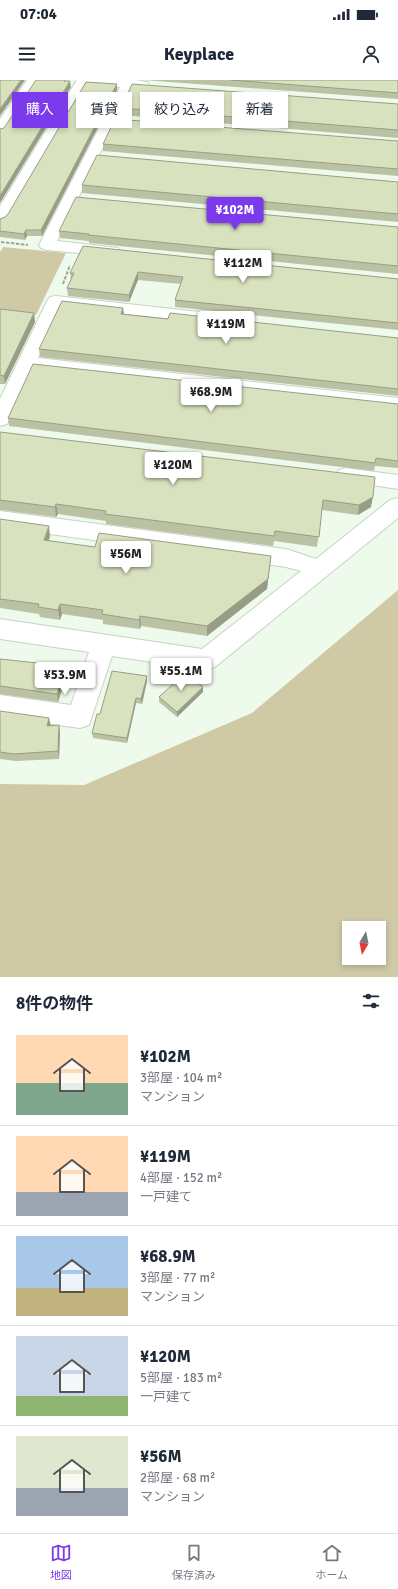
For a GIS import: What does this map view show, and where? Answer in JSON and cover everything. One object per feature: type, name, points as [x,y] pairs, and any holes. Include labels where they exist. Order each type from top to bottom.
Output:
[{"type":"street","points":[[0,129],[13,100],[33,80]]},
{"type":"street","points":[[0,219],[83,80],[129,82],[152,86]]},
{"type":"street","points":[[124,252],[47,245],[79,198],[100,157],[118,120],[129,82]]},
{"type":"street","points":[[3,429],[27,363],[56,301],[219,319]]},
{"type":"street","points":[[27,363],[398,404]]},
{"type":"street","points":[[328,473],[398,482]]},
{"type":"street","points":[[0,629],[206,660],[398,506]]},
{"type":"street","points":[[0,519],[286,558],[321,569]]},
{"type":"street","points":[[0,706],[80,717],[104,644]]},
{"type":"path","points":[[1,242],[41,246],[47,245]]},
{"type":"path","points":[[56,301],[77,248]]},
{"type":"shaded area","points":[[3,247],[66,253],[36,315],[0,311],[0,252]]},
{"type":"shaded area","points":[[398,590],[398,977],[0,977],[0,784],[84,785],[252,713]]},
{"type":"building","points":[[0,80],[21,80],[12,92],[0,109]]},
{"type":"building","points":[[36,80],[70,81],[63,92],[28,92]]},
{"type":"building","points":[[231,80],[398,80],[398,93]]},
{"type":"building","points":[[86,82],[117,84],[113,92],[80,92]]},
{"type":"building","points":[[132,84],[238,92],[232,92],[232,117],[224,116],[224,92],[140,92],[140,110],[132,109],[132,92],[128,92]]},
{"type":"building","points":[[288,96],[398,104],[398,130],[288,121]]},
{"type":"building","points":[[76,99],[76,128],[94,128],[41,230],[26,230],[24,234],[0,231],[0,219],[8,214],[59,128],[68,128],[68,112]]},
{"type":"building","points":[[12,116],[12,128],[41,128],[0,196],[0,129],[4,128]]},
{"type":"building","points":[[132,120],[140,121],[140,128],[224,127],[398,141],[398,169],[103,144],[111,128],[132,128]]},
{"type":"building","points":[[97,155],[398,182],[398,214],[82,185]]},
{"type":"building","points":[[76,197],[398,227],[398,266],[59,231]]},
{"type":"building","points":[[83,246],[398,279],[398,323],[175,300],[183,277],[138,272],[129,295],[67,288],[74,273],[70,273]]},
{"type":"building","points":[[62,301],[123,308],[121,314],[168,319],[170,313],[398,338],[398,389],[39,349]]},
{"type":"building","points":[[0,309],[34,313],[4,376],[0,375]]},
{"type":"building","points":[[33,364],[398,404],[398,461],[376,458],[375,463],[8,418]]},
{"type":"building","points":[[0,432],[375,477],[373,497],[359,505],[323,500],[319,537],[275,531],[274,536],[105,514],[106,511],[56,504],[55,507],[0,500]]},
{"type":"building","points":[[0,519],[49,526],[44,540],[95,547],[99,533],[271,556],[268,579],[207,626],[140,616],[139,620],[102,614],[103,610],[60,604],[58,610],[38,607],[39,604],[0,599]]},
{"type":"building","points":[[0,659],[65,666],[57,694],[0,686]]},
{"type":"building","points":[[112,671],[147,676],[141,699],[136,698],[127,738],[92,733],[97,714],[100,714]]},
{"type":"building","points":[[185,673],[203,687],[177,712],[159,697]]},
{"type":"building","points":[[0,711],[49,718],[47,726],[59,725],[58,751],[14,754],[0,752]]}]
